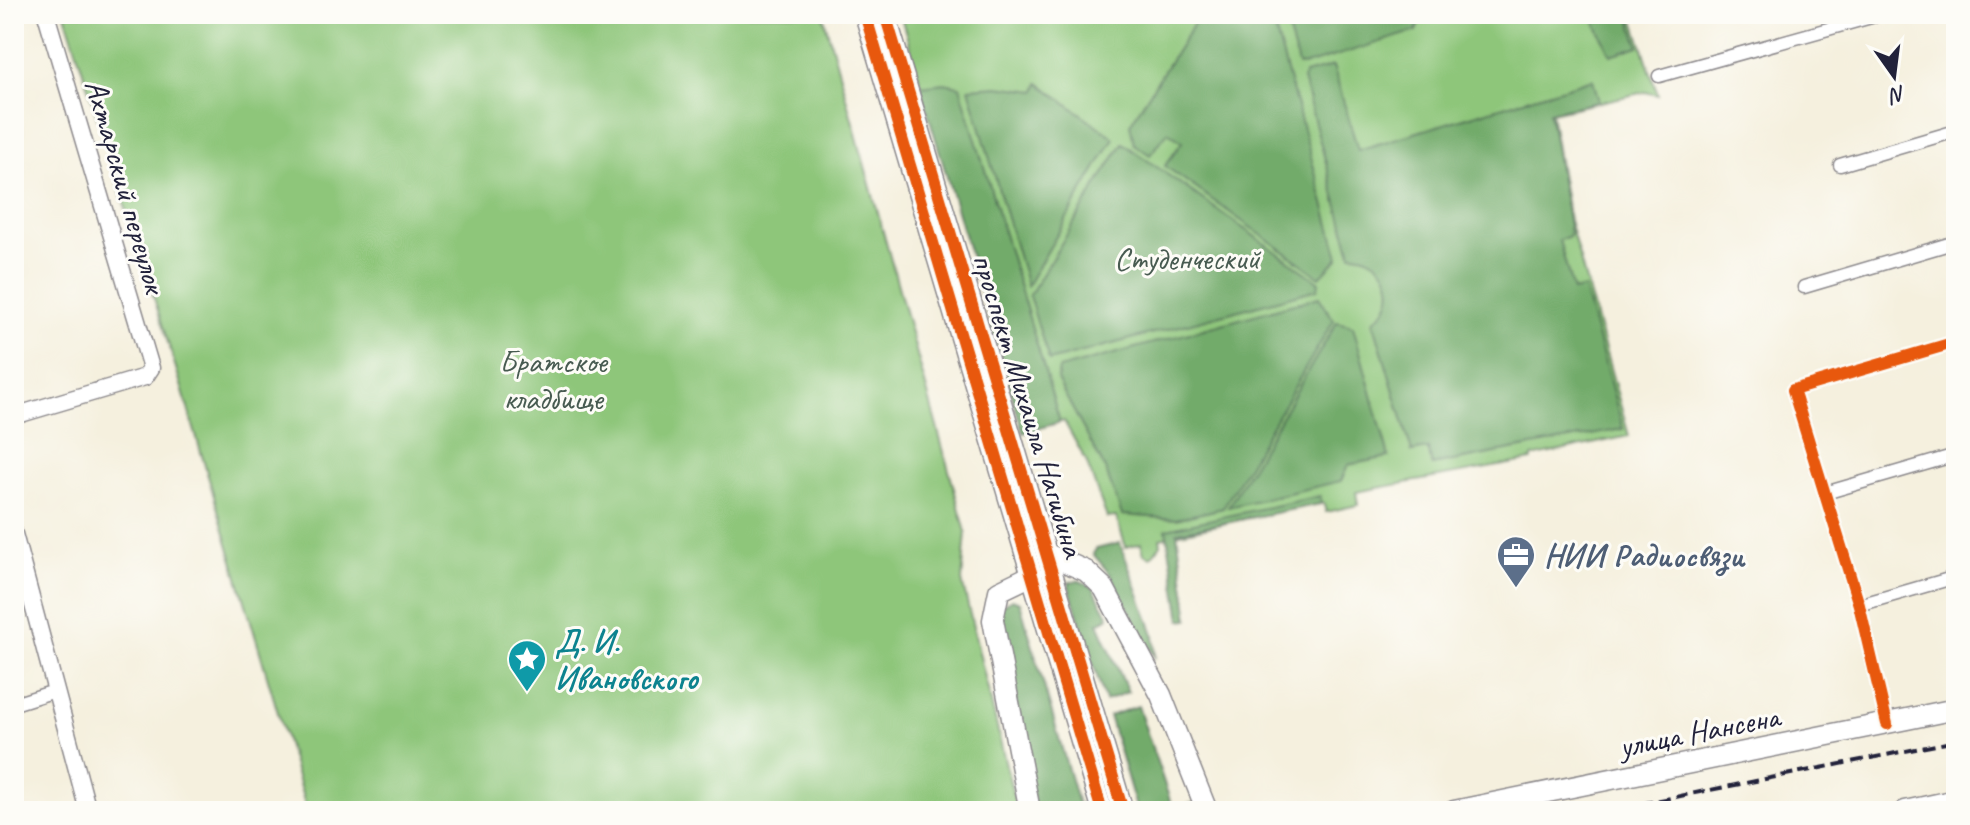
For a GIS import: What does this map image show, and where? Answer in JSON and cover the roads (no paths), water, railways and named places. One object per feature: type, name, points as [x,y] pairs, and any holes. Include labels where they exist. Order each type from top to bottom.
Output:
[{"type":"main road","name":"проспект Михаила Нагибина","points":[[865,14],[1102,811]]},
{"type":"main road","name":"проспект Михаила Нагибина","points":[[885,14],[1123,811]]},
{"type":"main road","points":[[1047,554],[1091,574],[1107,594],[1161,695],[1207,811]]},
{"type":"main road","points":[[1056,584],[1063,573],[1075,568]]},
{"type":"main road","points":[[1030,811],[993,620],[999,591],[1032,575]]},
{"type":"main road","name":"улица Нансена","points":[[1454,811],[1956,709]]},
{"type":"main road","points":[[1905,811],[1956,800]]},
{"type":"street","name":"Ахтарский переулок","points":[[14,416],[150,373],[46,14]]},
{"type":"street","points":[[1659,76],[1882,14]]},
{"type":"street","points":[[1840,165],[1956,131]]},
{"type":"street","points":[[1804,287],[1956,242]]},
{"type":"street","points":[[1887,724],[1859,605],[1793,390],[1956,342]]},
{"type":"street","points":[[1825,493],[1956,455]]},
{"type":"street","points":[[14,534],[88,811]]},
{"type":"street","points":[[1859,605],[1956,577]]},
{"type":"street","points":[[14,704],[55,691]]},
{"type":"railway","points":[[1605,811],[1956,741]]},
{"type":"place","name":"НИИ Радиосвязи","points":[[1516,589]]},
{"type":"place","name":"Д. И. Ивановского","points":[[527,693]]},
{"type":"park label","name":"Студенческий","points":[[1187,258]]},
{"type":"park label","name":"Братское кладбище","points":[[553,380]]}]
